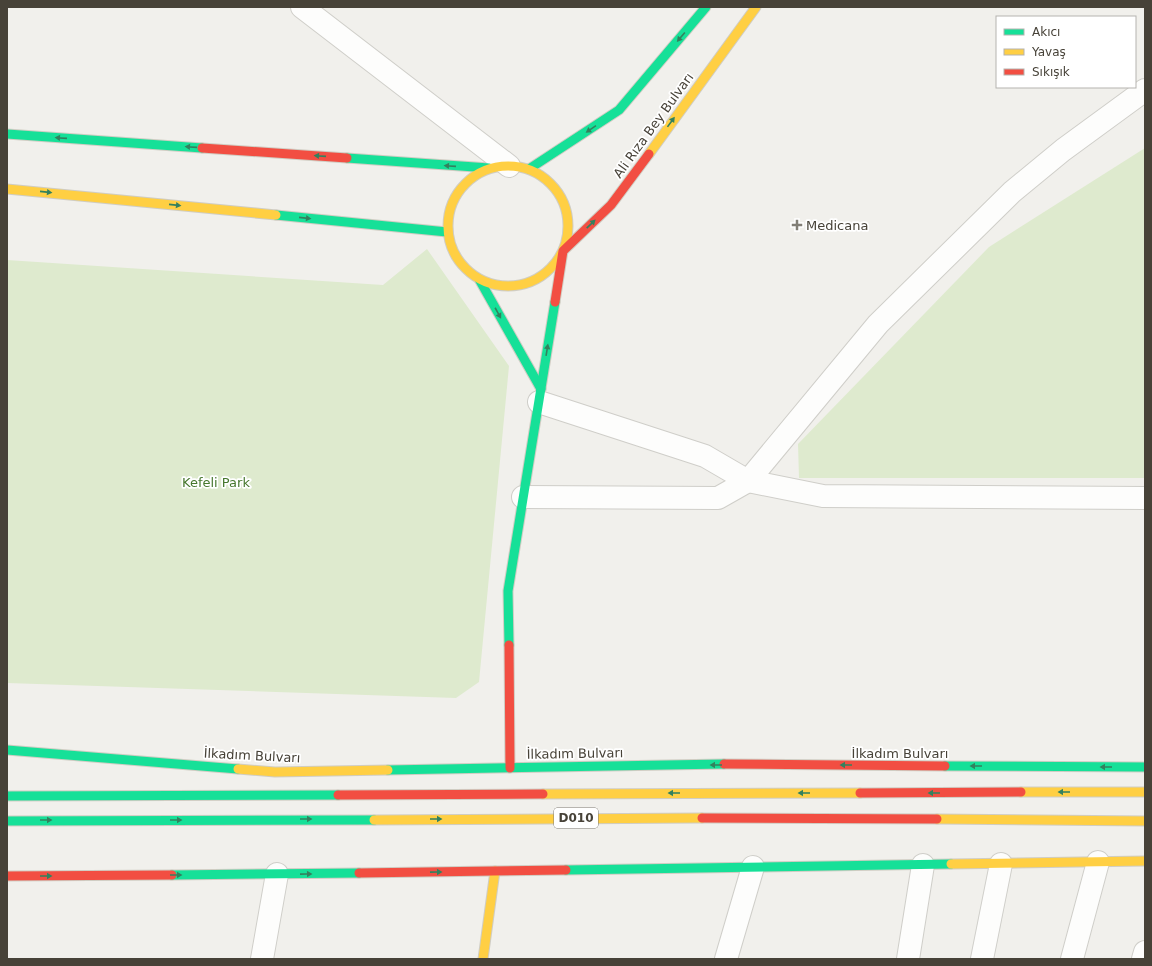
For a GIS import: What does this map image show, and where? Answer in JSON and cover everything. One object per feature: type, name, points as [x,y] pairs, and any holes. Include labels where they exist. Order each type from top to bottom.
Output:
[{"type":"main road","points":[[563,251],[552,268],[536,280],[518,286],[498,286],[479,279],[464,267],[452,251],[447,232],[449,211],[457,193],[471,178],[509,168],[619,110],[706,7]]},
{"type":"main road","name":"Ali Rıza Bey Bulvarı","points":[[563,251],[611,205],[756,7]]},
{"type":"main road","points":[[7,134],[509,168],[546,180],[559,195],[567,213],[568,232],[563,251],[508,591],[510,768]]},
{"type":"main road","points":[[7,189],[447,232]]},
{"type":"main road","points":[[479,279],[540,395]]},
{"type":"main road","name":"İlkadım Bulvarı","points":[[7,750],[275,772],[665,764],[1145,767]]},
{"type":"main road","name":"D010","points":[[7,796],[1145,792]]},
{"type":"main road","name":"D010","points":[[7,821],[756,818],[1145,821]]},
{"type":"main road","points":[[7,876],[277,874],[1145,861]]},
{"type":"main road","points":[[483,959],[495,871]]},
{"type":"street","points":[[302,7],[509,168]]},
{"type":"street","points":[[523,497],[718,498],[748,481],[878,324],[995,208],[1063,150],[1145,90]]},
{"type":"street","points":[[540,395],[705,456],[748,481],[823,496],[1145,498]]},
{"type":"street","points":[[1072,959],[1098,862]]},
{"type":"street","points":[[908,959],[923,864]]},
{"type":"street","points":[[982,959],[1001,864]]},
{"type":"street","points":[[726,959],[753,867]]},
{"type":"street","points":[[262,959],[277,874]]},
{"type":"street","points":[[1143,959],[1145,952]]},
{"type":"green space","points":[[1145,148],[1145,478],[799,478],[798,444],[989,247]]},
{"type":"green space","name":"Kefeli Park","points":[[427,249],[509,366],[479,682],[456,698],[7,683],[7,260],[383,285]]},
{"type":"traffic: fast","points":[[529,169],[619,110],[706,7]]},
{"type":"traffic: fast","points":[[7,134],[202,148]]},
{"type":"traffic: fast","points":[[347,158],[489,168]]},
{"type":"traffic: fast","points":[[276,215],[447,232]]},
{"type":"traffic: fast","points":[[479,279],[541,389]]},
{"type":"traffic: fast","points":[[509,645],[508,591],[555,302]]},
{"type":"traffic: fast","points":[[7,750],[238,769]]},
{"type":"traffic: fast","points":[[388,770],[724,764]]},
{"type":"traffic: fast","points":[[945,766],[1145,767]]},
{"type":"traffic: fast","points":[[7,796],[338,795]]},
{"type":"traffic: fast","points":[[7,821],[374,820]]},
{"type":"traffic: fast","points":[[566,870],[951,864]]},
{"type":"traffic: fast","points":[[172,875],[359,873]]},
{"type":"traffic: slow","points":[[649,154],[756,7]]},
{"type":"traffic: slow","points":[[508,166],[520,167],[531,171],[541,176],[550,184],[558,193],[563,203],[567,214],[568,226],[567,238],[563,249],[558,259],[550,268],[541,276],[531,281],[520,285],[508,286],[496,285],[485,281],[475,276],[466,268],[458,259],[453,249],[449,238],[448,226],[449,214],[453,203],[458,193],[466,184],[475,176],[485,171],[496,167],[508,166]]},
{"type":"traffic: slow","points":[[7,189],[276,215]]},
{"type":"traffic: slow","points":[[238,769],[275,772],[388,770]]},
{"type":"traffic: slow","points":[[1021,792],[1145,792]]},
{"type":"traffic: slow","points":[[543,794],[860,793]]},
{"type":"traffic: slow","points":[[374,820],[702,818]]},
{"type":"traffic: slow","points":[[937,819],[1145,821]]},
{"type":"traffic: slow","points":[[951,864],[1145,861]]},
{"type":"traffic: slow","points":[[483,959],[495,871]]},
{"type":"traffic: jam","points":[[202,148],[347,158]]},
{"type":"traffic: jam","points":[[555,302],[563,251],[611,205],[649,154]]},
{"type":"traffic: jam","points":[[509,645],[510,768]]},
{"type":"traffic: jam","points":[[724,764],[945,766]]},
{"type":"traffic: jam","points":[[860,793],[1021,792]]},
{"type":"traffic: jam","points":[[338,795],[543,794]]},
{"type":"traffic: jam","points":[[702,818],[937,819]]},
{"type":"traffic: jam","points":[[359,873],[566,870]]},
{"type":"traffic: jam","points":[[7,876],[172,875]]},
{"type":"place","name":"Medicana","points":[[797,225]]}]
